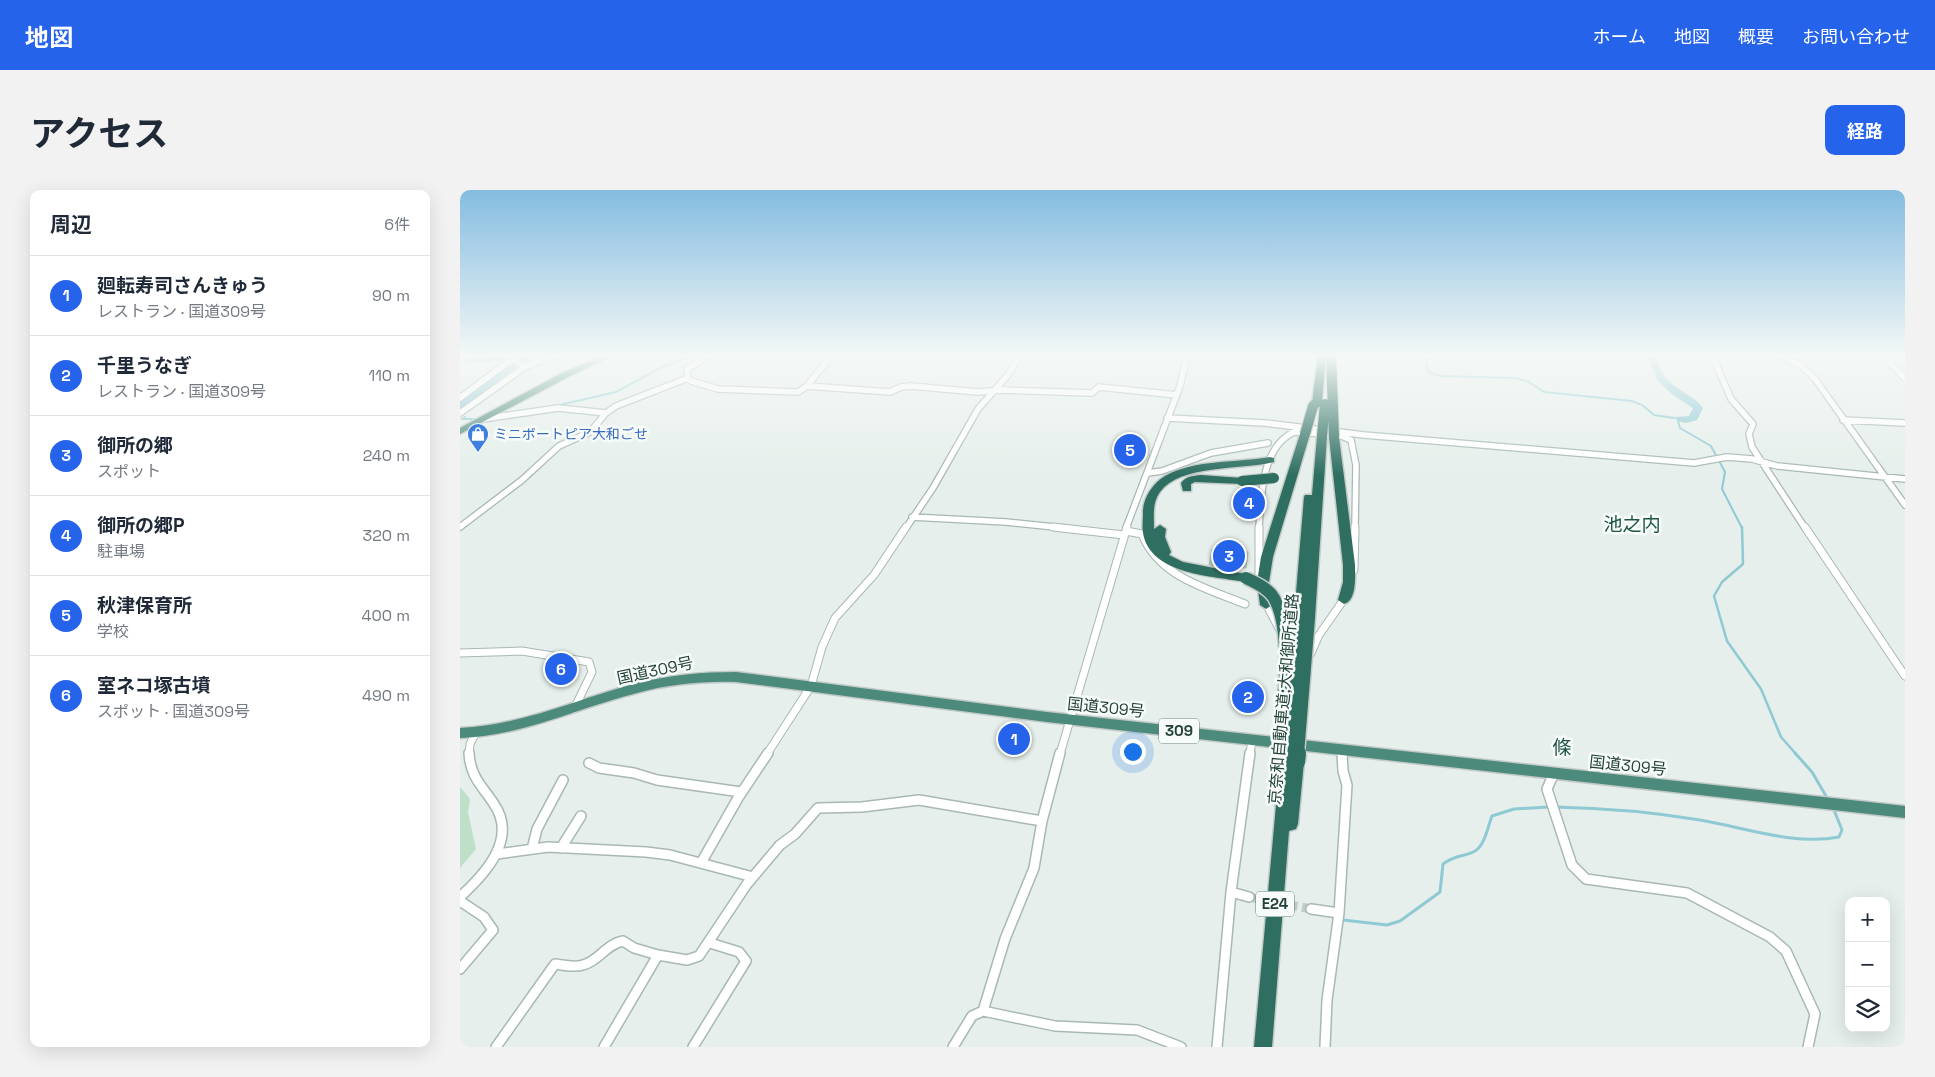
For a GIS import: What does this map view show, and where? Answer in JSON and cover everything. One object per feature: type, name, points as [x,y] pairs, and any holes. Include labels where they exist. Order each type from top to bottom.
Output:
[{"type":"highway","points":[[460,431],[528,395]]},
{"type":"highway","name":"京奈和自動車道;大和御所道路","points":[[1265,1047],[1319,435],[1318,395]]},
{"type":"highway","points":[[1324,395],[1319,435],[1349,565],[1349,582],[1344,600]]},
{"type":"highway","points":[[1207,468],[1196,471],[1186,478],[1183,484],[1187,489],[1186,483],[1196,478],[1242,482],[1274,478],[1285,474],[1319,435]]},
{"type":"highway","points":[[1270,460],[1191,470],[1170,478],[1155,490],[1148,504],[1149,533],[1157,551],[1173,563],[1190,569],[1246,578],[1270,592],[1280,611],[1292,757]]},
{"type":"highway","points":[[1266,605],[1263,591],[1264,567],[1297,460]]},
{"type":"highway","points":[[1160,528],[1161,542],[1166,553],[1175,562],[1190,569]]},
{"type":"highway","name":"国道309号","points":[[460,734],[475,734],[509,728],[574,709],[622,692],[683,678],[736,676],[1069,720],[1284,744],[1292,757],[1342,750],[1905,812]]},
{"type":"highway","name":"京奈和自動車道;大和御所道路","points":[[1265,1047],[1274,909],[1292,757]]},
{"type":"street","points":[[460,413],[485,395]]},
{"type":"street","points":[[460,528],[522,480],[560,446],[590,432],[606,413],[629,401],[649,395]]},
{"type":"street","points":[[701,863],[742,792],[811,686],[822,647],[836,618],[874,575],[933,488],[978,409],[990,395]]},
{"type":"street","points":[[983,1011],[1005,939],[1034,868],[1042,821],[1069,720],[1125,533],[1177,395]]},
{"type":"street","points":[[1729,395],[1737,408],[1753,424],[1748,432],[1749,439],[1805,531],[1905,676]]},
{"type":"street","points":[[1826,395],[1843,420],[1867,449],[1884,477],[1905,505]]},
{"type":"street","points":[[483,419],[558,408],[606,413]]},
{"type":"street","points":[[1167,418],[1283,424],[1364,435],[1694,464],[1727,457],[1777,466],[1905,479]]},
{"type":"street","points":[[1843,420],[1905,423]]},
{"type":"street","points":[[1284,744],[1289,657],[1280,631],[1266,605],[1258,580],[1256,564],[1264,488],[1270,460],[1281,441],[1294,432],[1339,435],[1351,440],[1356,465],[1355,551],[1352,581],[1344,600],[1314,643],[1292,757]]},
{"type":"street","points":[[1148,473],[1161,473],[1186,460],[1204,454],[1268,443]]},
{"type":"street","points":[[912,517],[1006,522],[1142,534],[1149,553],[1166,569],[1245,604]]},
{"type":"street","points":[[1280,631],[1290,637],[1301,640],[1319,635]]},
{"type":"street","points":[[460,653],[522,651],[589,662],[592,672],[574,709]]},
{"type":"street","points":[[460,969],[493,930],[491,925],[480,914],[460,899],[497,854],[501,819],[491,801],[474,780],[470,770],[470,740],[475,734]]},
{"type":"street","points":[[1217,1047],[1231,892],[1252,740]]},
{"type":"street","points":[[1325,1047],[1326,1000],[1339,913],[1347,785],[1343,771],[1342,750]]},
{"type":"street","points":[[589,763],[598,768],[657,780],[742,792]]},
{"type":"street","points":[[1554,774],[1547,789],[1572,865],[1581,876],[1586,879],[1687,893],[1770,937],[1786,951],[1815,1014],[1814,1026],[1808,1047]]},
{"type":"street","points":[[532,849],[537,829],[563,780]]},
{"type":"street","points":[[496,1047],[555,964],[574,966],[588,964],[612,944],[623,941],[634,948],[658,955],[692,959],[699,956],[710,943],[753,877],[780,845],[795,834],[821,807],[862,807],[919,800],[1042,821]]},
{"type":"street","points":[[561,848],[581,816]]},
{"type":"street","points":[[497,854],[532,849],[561,848],[646,852],[701,863],[753,877]]},
{"type":"street","points":[[1231,892],[1249,897]]},
{"type":"street","points":[[1311,909],[1339,913]]},
{"type":"street","points":[[693,1047],[746,961],[739,952],[710,943]]},
{"type":"street","points":[[604,1047],[658,955]]},
{"type":"street","points":[[953,1047],[972,1016],[983,1011],[1055,1026],[1137,1030],[1181,1047]]},
{"type":"green space","points":[[460,787],[470,799],[468,812],[476,849],[460,868]]},
{"type":"building","points":[[1212,549],[1248,552],[1246,568],[1209,565]]},
{"type":"waterway","points":[[460,406],[475,395]]},
{"type":"waterway","points":[[555,406],[603,395]]},
{"type":"waterway","points":[[1573,395],[1632,401],[1642,405],[1654,415],[1681,419],[1678,421],[1680,428],[1711,446],[1725,472],[1722,489],[1742,528]]},
{"type":"waterway","points":[[1680,395],[1693,402],[1698,408],[1693,418],[1681,419]]},
{"type":"waterway","points":[[465,417],[462,419],[474,419]]},
{"type":"waterway","points":[[1742,527],[1743,564],[1722,582],[1714,596],[1727,641],[1761,689],[1781,737],[1796,754]]},
{"type":"waterway","points":[[1795,753],[1812,772],[1826,796]]},
{"type":"waterway","points":[[1343,920],[1387,925],[1400,921],[1440,892],[1443,864],[1475,851],[1484,840],[1492,816],[1514,809],[1549,807]]},
{"type":"waterway","points":[[1555,807],[1610,809],[1664,815],[1805,839],[1839,837],[1842,830],[1834,810]]},
{"type":"tunnel","points":[[1249,897],[1311,909]]},
{"type":"place","name":"秋津保育所","points":[[1130,450]]},
{"type":"place","name":"ミニボートピア大和ごせ","points":[[478,453]]},
{"type":"place","name":"御所の郷P","points":[[1249,503]]},
{"type":"place","name":"御所の郷","points":[[1229,556]]},
{"type":"place","name":"室ネコ塚古墳","points":[[561,669]]},
{"type":"place","name":"千里うなぎ","points":[[1248,697]]},
{"type":"place","name":"廻転寿司さんきゅう","points":[[1014,739]]},
{"type":"district","name":"池之内","points":[[1632,524]]},
{"type":"district","name":"條","points":[[1562,747]]}]
